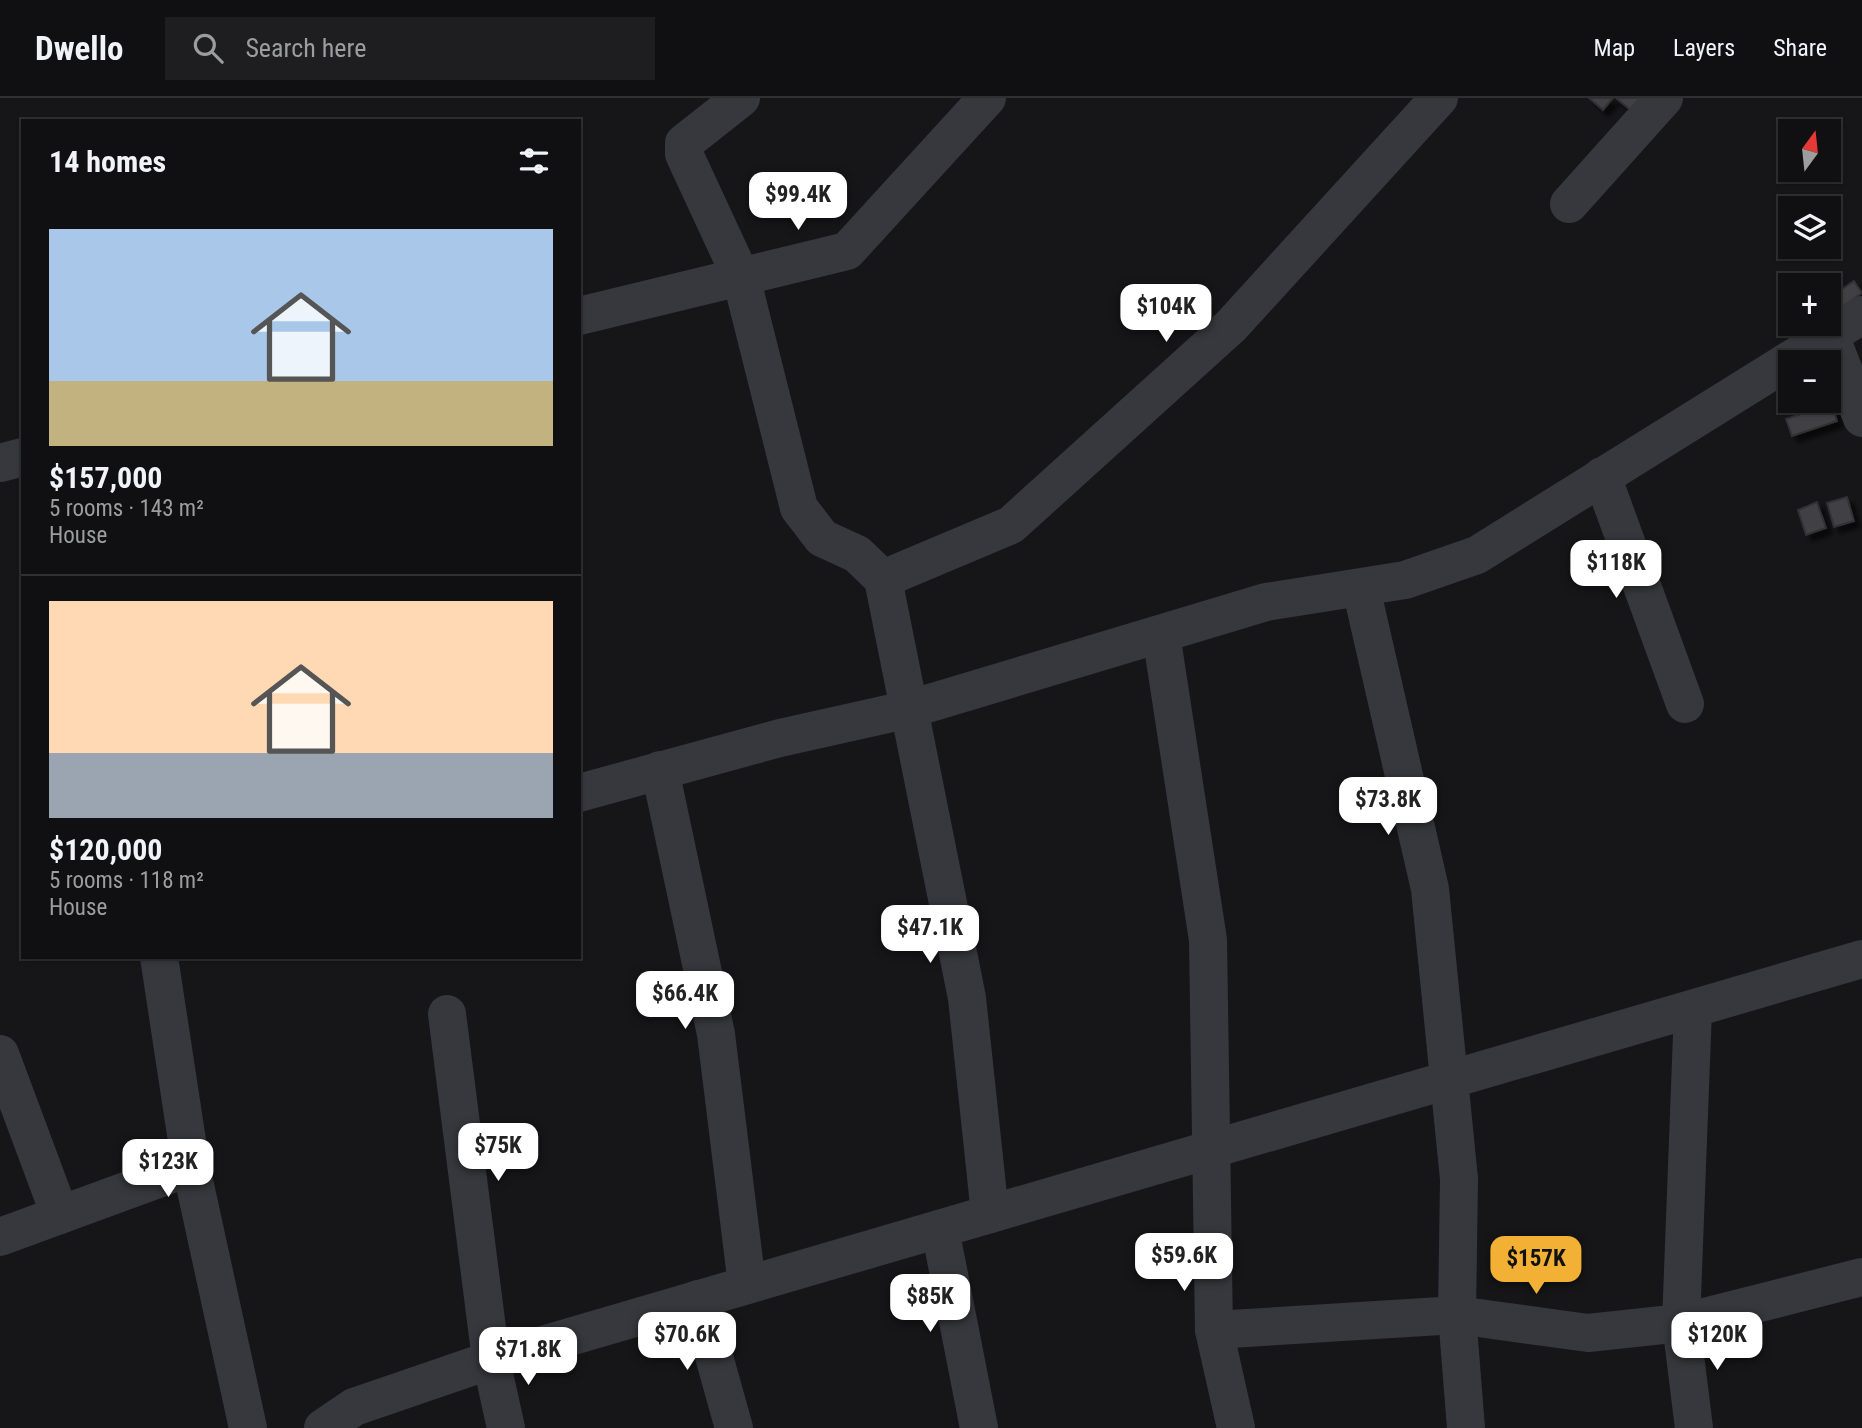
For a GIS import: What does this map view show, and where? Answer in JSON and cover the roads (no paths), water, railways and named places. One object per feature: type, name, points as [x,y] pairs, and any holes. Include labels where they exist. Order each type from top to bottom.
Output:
[{"type":"street","points":[[741,98],[692,135],[684,143],[684,154],[741,277],[799,508],[822,538],[857,554],[883,579],[967,998],[990,1214]]},
{"type":"street","points":[[581,316],[847,251],[987,98]]},
{"type":"street","points":[[1569,204],[1664,98]]},
{"type":"street","points":[[883,579],[1011,524],[1231,326],[1424,103]]},
{"type":"street","points":[[1841,328],[1862,315]]},
{"type":"street","points":[[581,792],[780,738],[910,709],[1266,602],[1405,580],[1477,555],[1828,336]]},
{"type":"street","points":[[1830,336],[1862,418]]},
{"type":"street","points":[[0,463],[21,458]]},
{"type":"street","points":[[1602,476],[1685,704]]},
{"type":"street","points":[[1361,588],[1430,889],[1459,1178],[1457,1315],[1466,1428]]},
{"type":"street","points":[[1161,634],[1208,940],[1214,1148],[1214,1330],[1236,1428]]},
{"type":"street","points":[[660,770],[716,1034],[747,1285]]},
{"type":"street","points":[[159,959],[191,1167],[248,1428]]},
{"type":"street","points":[[323,1428],[354,1407],[491,1360],[1862,959]]},
{"type":"street","points":[[1693,1009],[1681,1323],[1693,1428]]},
{"type":"street","points":[[447,1014],[491,1360],[506,1428]]},
{"type":"street","points":[[0,1054],[60,1215]]},
{"type":"street","points":[[0,1237],[191,1167]]},
{"type":"street","points":[[940,1229],[979,1428]]},
{"type":"street","points":[[1214,1330],[1457,1315],[1588,1333],[1681,1323],[1862,1277]]},
{"type":"street","points":[[698,1299],[734,1428]]}]
